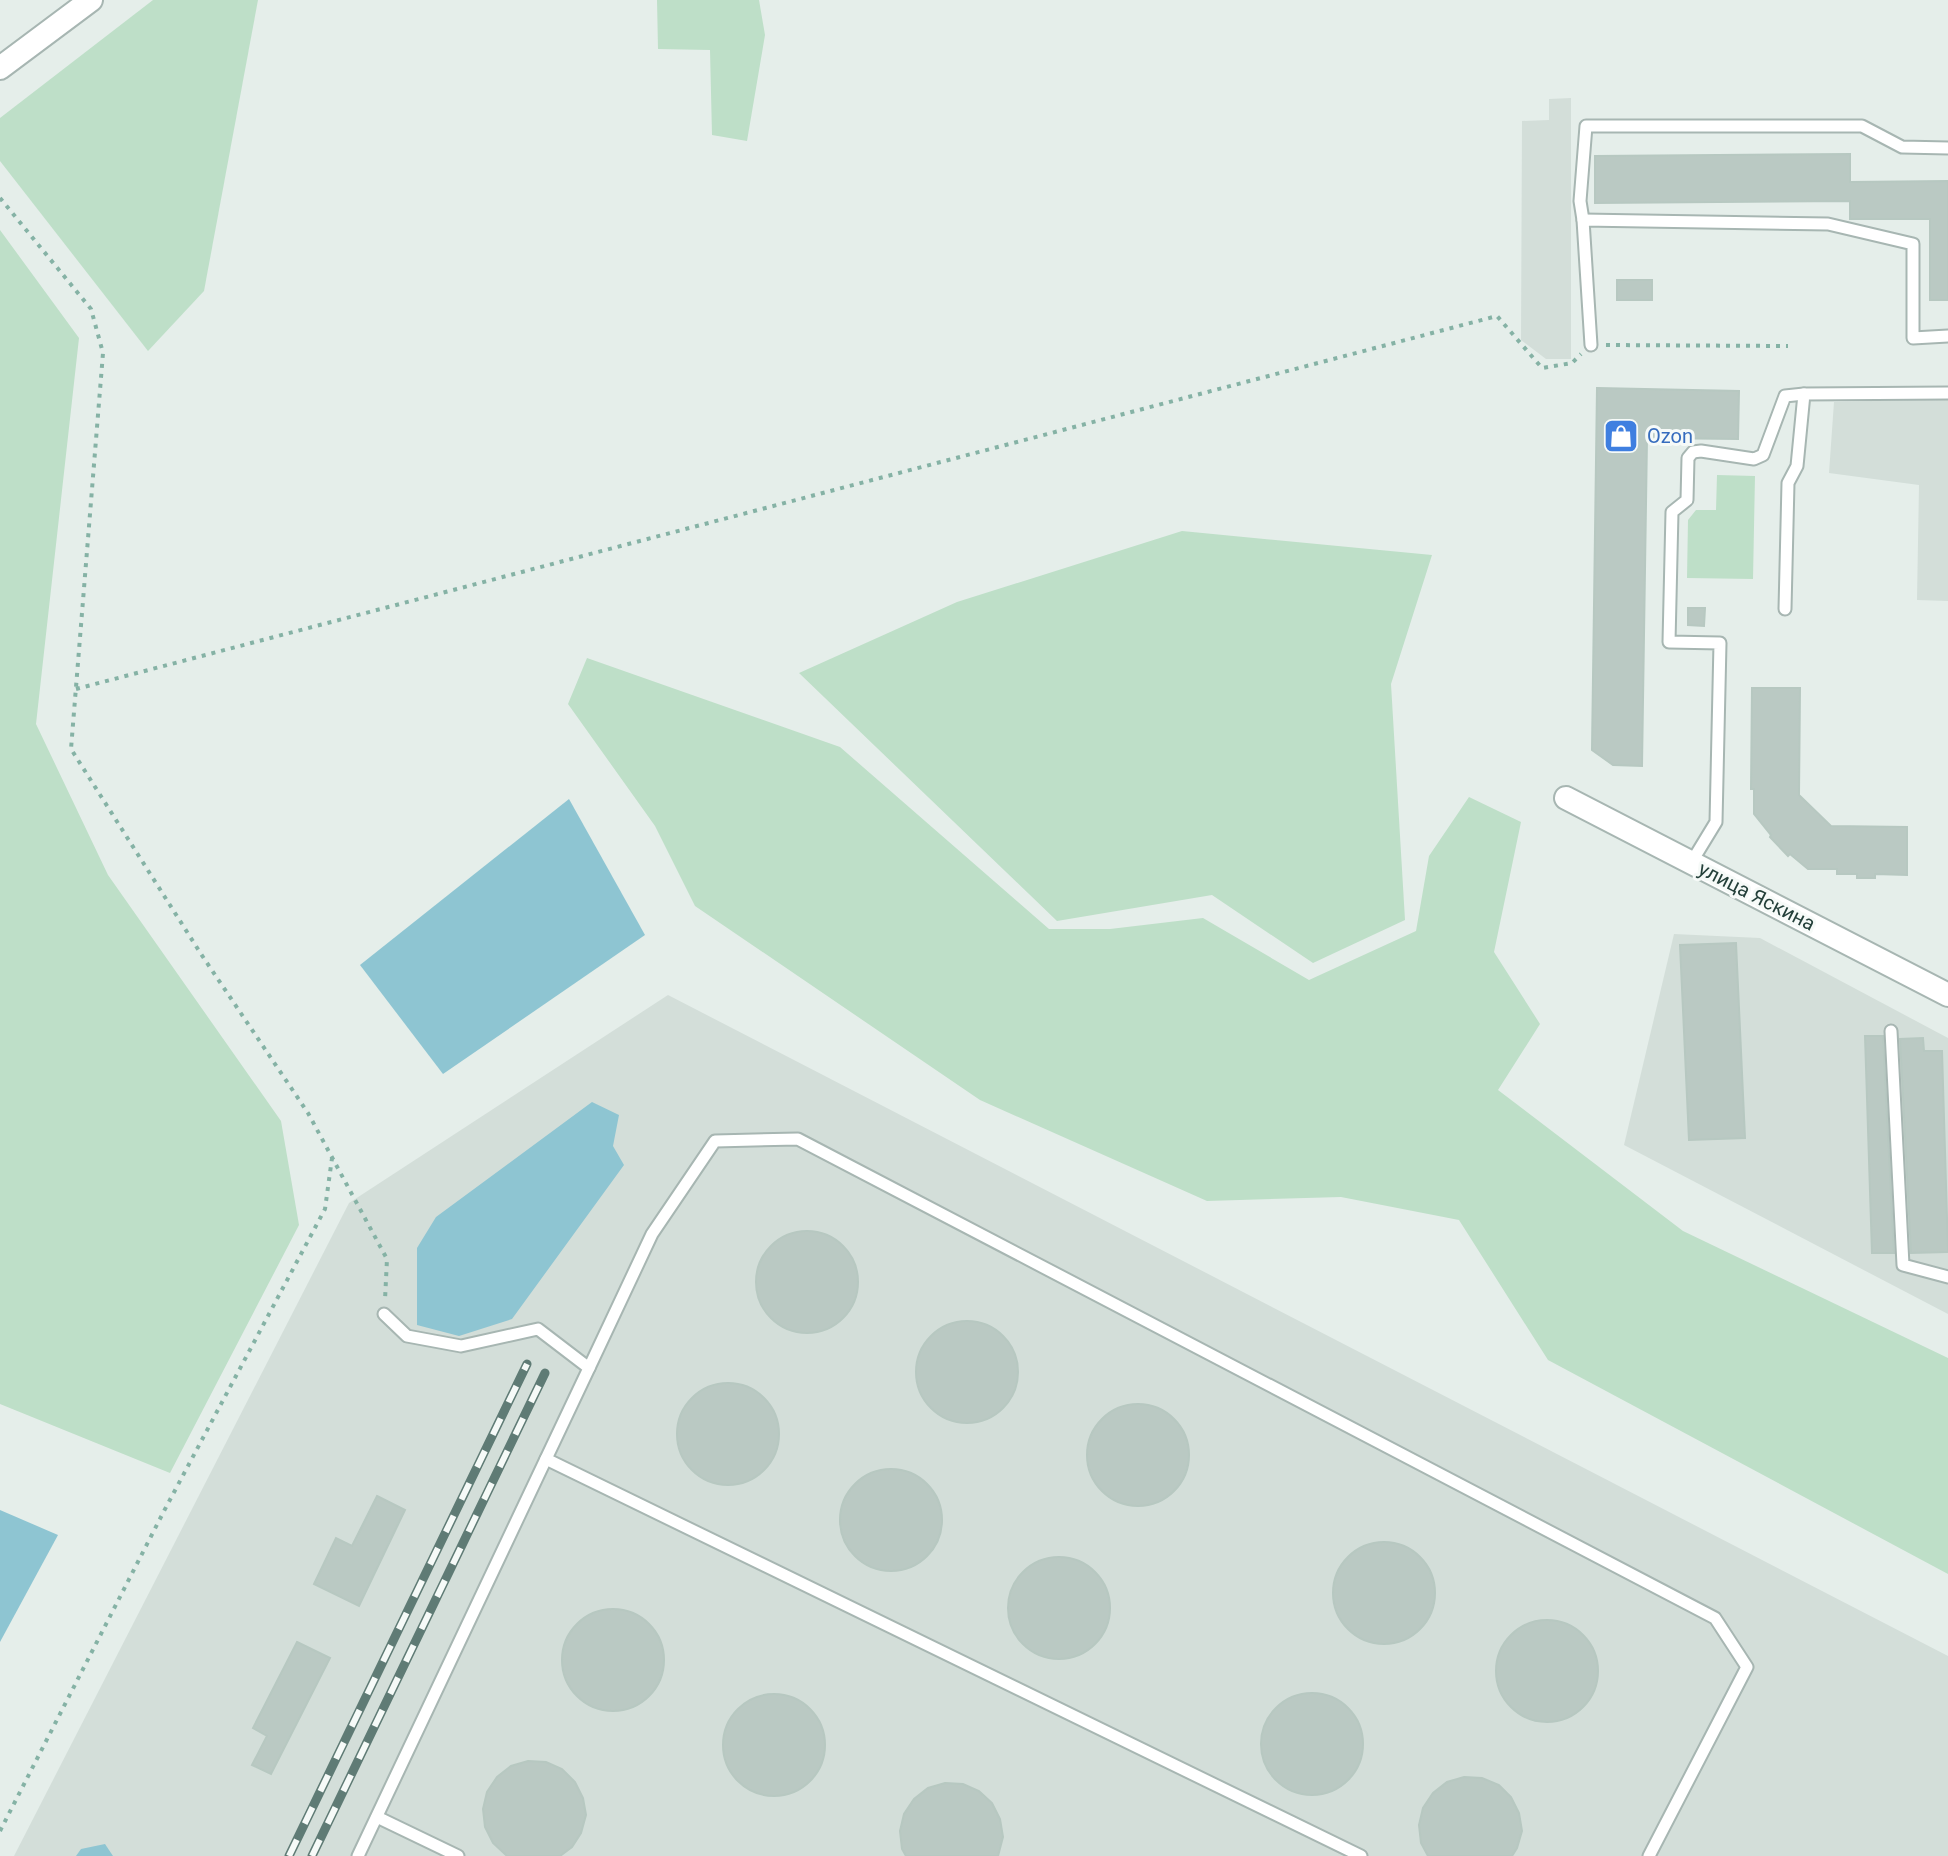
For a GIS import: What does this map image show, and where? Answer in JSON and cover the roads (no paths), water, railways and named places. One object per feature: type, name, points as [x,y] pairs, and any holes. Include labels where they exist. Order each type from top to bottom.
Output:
[{"type":"street","points":[[0,68],[91,0]]},
{"type":"street","name":"улица Яскина","points":[[1566,798],[1948,995]]},
{"type":"lane","points":[[1591,345],[1580,201],[1586,126],[1862,126],[1902,147],[1948,148]]},
{"type":"lane","points":[[1583,220],[1828,224],[1913,244],[1913,338],[1948,336]]},
{"type":"lane","points":[[1691,863],[1716,822],[1720,643],[1669,642],[1672,512],[1687,500],[1688,458],[1693,452],[1701,451],[1754,459],[1763,455],[1785,396],[1948,393]]},
{"type":"lane","points":[[1785,609],[1788,483],[1797,466],[1804,394]]},
{"type":"lane","points":[[1891,1031],[1903,1265],[1948,1277]]},
{"type":"lane","points":[[358,1856],[652,1234],[715,1141],[798,1139],[1715,1618],[1747,1667],[1649,1856]]},
{"type":"lane","points":[[384,1314],[407,1336],[461,1346],[538,1329],[589,1368]]},
{"type":"lane","points":[[546,1459],[1361,1856]]},
{"type":"lane","points":[[377,1817],[458,1856]]},
{"type":"water","points":[[569,799],[645,935],[443,1074],[360,965]]},
{"type":"water","points":[[592,1102],[619,1115],[613,1146],[624,1165],[512,1319],[459,1336],[417,1325],[417,1248],[436,1217]]},
{"type":"water","points":[[0,1510],[58,1535],[0,1642]]},
{"type":"water","points":[[105,1844],[113,1856],[76,1856],[81,1849]]},
{"type":"railway","points":[[289,1856],[527,1364]]},
{"type":"railway","points":[[312,1856],[545,1373]]},
{"type":"place","name":"Ozon","points":[[1621,436]]}]
